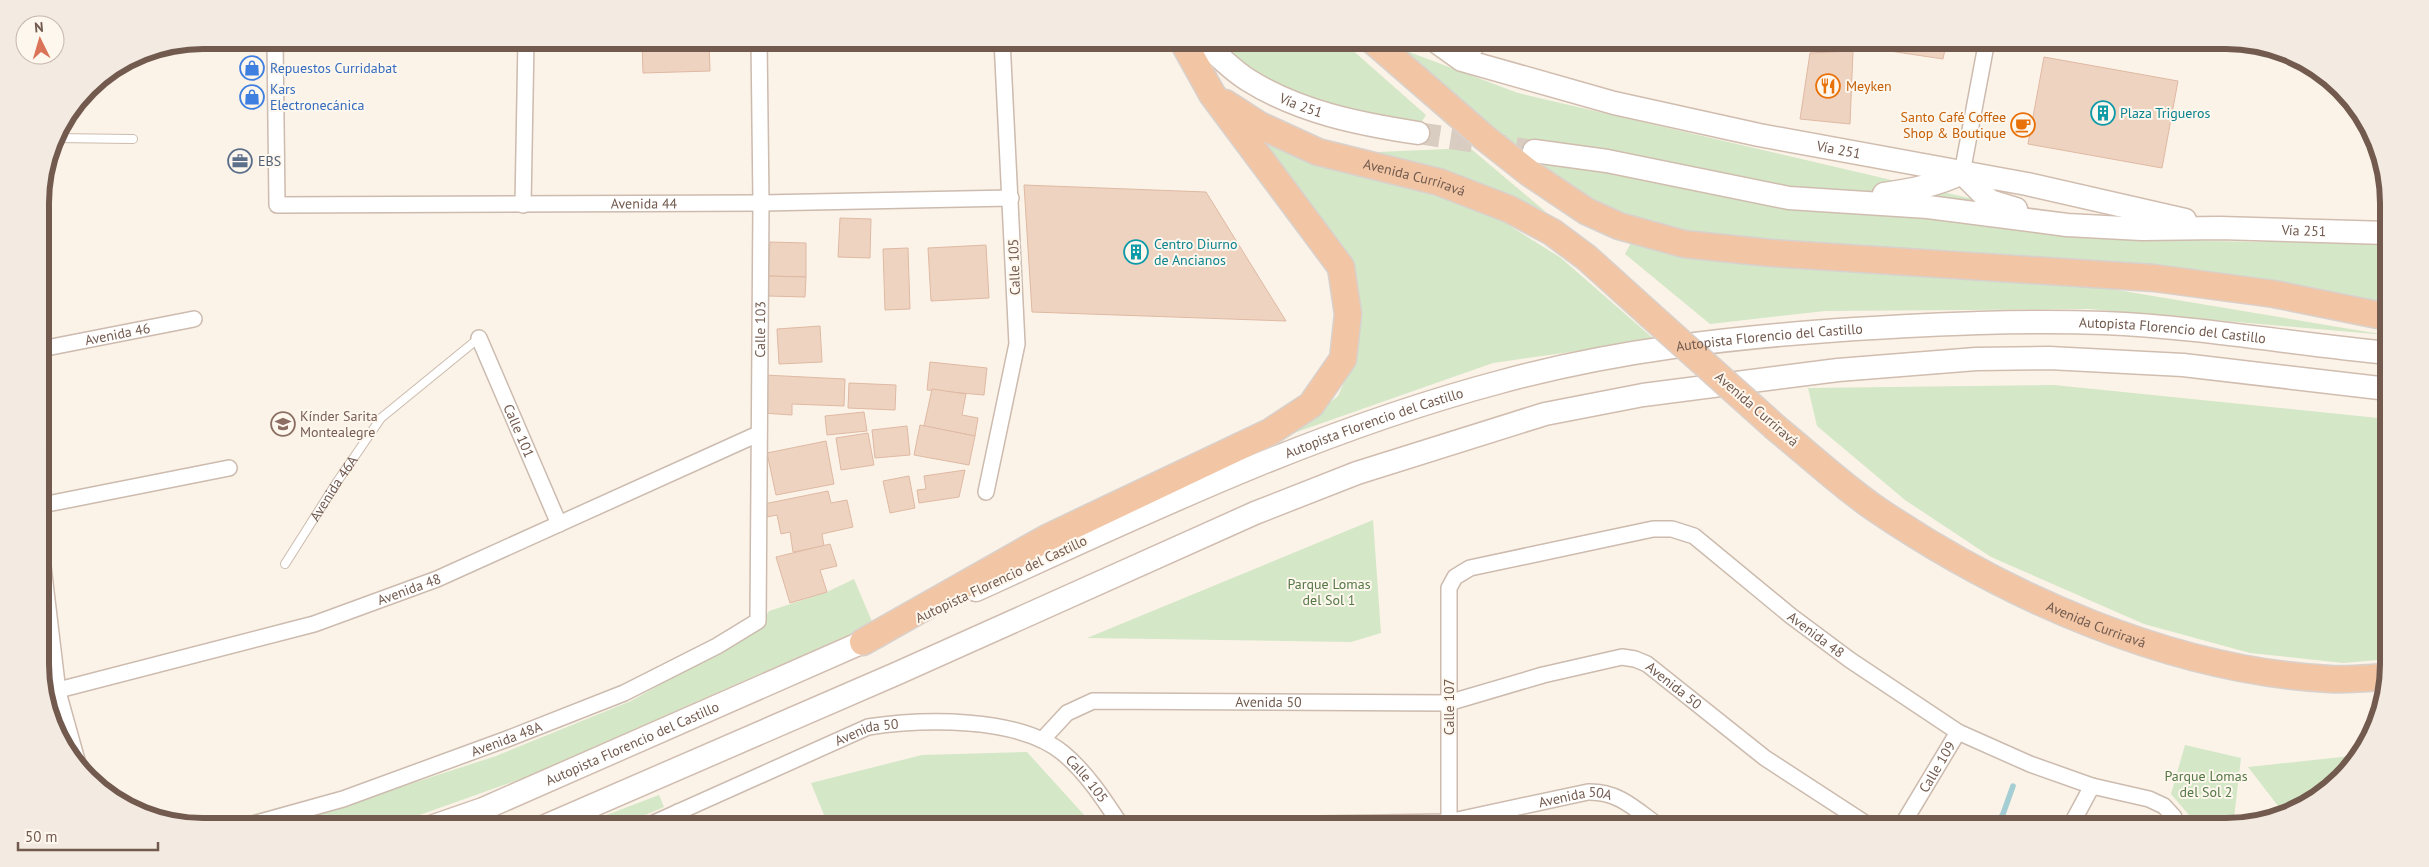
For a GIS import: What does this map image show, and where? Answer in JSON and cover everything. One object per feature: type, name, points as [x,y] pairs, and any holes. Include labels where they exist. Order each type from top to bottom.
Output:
[{"type":"highway","name":"Avenida Curriravá","points":[[1187,49],[1212,94],[1259,125],[1318,152],[1439,182],[1509,209],[1552,232],[1587,258],[1776,428],[1872,506],[1968,566],[2101,629],[2230,666],[2330,679],[2379,677]]},
{"type":"highway","points":[[1382,49],[1484,138],[1557,193],[1586,211],[1618,226],[1684,244],[1771,253],[2154,278],[2274,294],[2380,315]]},
{"type":"highway","points":[[863,642],[1047,538],[1270,432],[1311,405],[1329,382],[1342,359],[1348,314],[1341,267],[1316,231],[1274,180],[1212,94]]},
{"type":"main road","points":[[1177,49],[1212,94]]},
{"type":"main road","name":"Vía 251","points":[[1212,49],[1247,79],[1275,95],[1324,114],[1374,126],[1418,133]]},
{"type":"main road","name":"Vía 251","points":[[1447,49],[1462,60],[1614,103],[1759,134],[2027,184],[2220,228]]},
{"type":"main road","name":"Vía 251","points":[[1534,151],[1607,161],[1788,198],[1928,207],[2067,225],[2142,229],[2220,228],[2380,233]]},
{"type":"main road","points":[[1829,201],[1915,190],[1962,173],[1990,201],[2067,225]]},
{"type":"main road","name":"Autopista Florencio del Castillo","points":[[457,818],[483,809],[863,642],[1142,514],[1277,457],[1384,417],[1501,381],[1633,352],[1796,333],[1972,322],[2107,323],[2380,352]]},
{"type":"main road","points":[[564,818],[898,673],[1255,512],[1357,473],[1545,414],[1642,395],[1808,374],[1976,359],[2049,358],[2183,364],[2380,388]]},
{"type":"street","name":"Avenida 44","points":[[275,49],[277,206],[761,203],[1011,198]]},
{"type":"street","points":[[524,205],[526,49]]},
{"type":"street","name":"Calle 103","points":[[758,620],[761,203],[759,49]]},
{"type":"street","name":"Calle 105","points":[[986,492],[1017,344],[1003,49]]},
{"type":"street","points":[[1462,60],[1472,49]]},
{"type":"street","points":[[1962,173],[1985,49]]},
{"type":"street","name":"Avenida 46","points":[[49,347],[194,319]]},
{"type":"street","name":"Calle 101","points":[[478,338],[558,524]]},
{"type":"street","name":"Avenida 48","points":[[52,693],[314,624],[437,579],[758,434]]},
{"type":"street","points":[[49,504],[229,468]]},
{"type":"street","name":"Avenida 48","points":[[1449,588],[1455,577],[1470,568],[1653,529],[1672,530],[1694,536],[1791,616],[1850,660],[1958,732],[2030,764],[2092,786],[2156,802],[2164,806],[2174,818]]},
{"type":"street","name":"Calle 107","points":[[1449,588],[1449,818]]},
{"type":"street","name":"Avenida 48A","points":[[274,818],[343,799],[507,739],[606,700],[717,646],[758,620]]},
{"type":"street","name":"Avenida 50","points":[[665,818],[868,727],[899,722],[990,725],[1023,732],[1042,740],[1067,713],[1093,701],[1448,703],[1543,675],[1622,657],[1635,659],[1647,664],[1766,758],[1857,818]]},
{"type":"street","points":[[49,663],[50,683]]},
{"type":"street","points":[[53,699],[67,735]]},
{"type":"street","name":"Calle 109","points":[[1906,818],[1958,732]]},
{"type":"street","name":"Calle 105","points":[[1042,740],[1062,752],[1077,767],[1101,795],[1116,818]]},
{"type":"street","points":[[2075,818],[2092,786]]},
{"type":"street","name":"Avenida 50A","points":[[1475,818],[1588,792],[1603,791],[1619,797],[1648,818]]},
{"type":"street","points":[[678,812],[681,818]]},
{"type":"lane","points":[[63,138],[133,139]]},
{"type":"lane","name":"Avenida 46A","points":[[285,564],[336,482],[381,418],[478,338]]},
{"type":"green space","points":[[1221,49],[1351,49],[1426,115],[1418,127],[1389,125],[1256,81]]},
{"type":"green space","points":[[1394,49],[1401,49],[1518,93],[2059,219],[2206,241],[2380,244],[2380,307],[1703,237],[1634,222],[1579,196]]},
{"type":"green space","points":[[1236,124],[1403,186],[1488,212],[1561,258],[1655,340],[1493,363],[1291,434],[1338,396],[1355,358],[1359,313],[1356,271]]},
{"type":"green space","points":[[1470,148],[1546,212],[1505,194],[1463,179],[1377,152]]},
{"type":"green space","points":[[1632,241],[2069,282],[2380,334],[2089,309],[1825,311],[1710,324],[1625,254]]},
{"type":"green space","points":[[2054,385],[2380,418],[2380,660],[2343,663],[2250,653],[2144,624],[1991,557],[1905,500],[1817,426],[1808,388]]},
{"type":"green space","name":"Parque Lomas del Sol 1","points":[[1373,520],[1381,633],[1351,642],[1087,638]]},
{"type":"green space","points":[[854,579],[873,624],[526,777],[411,818],[306,818],[496,756],[631,701],[755,631],[769,611],[827,592]]},
{"type":"green space","name":"Parque Lomas del Sol 2","points":[[2185,745],[2241,758],[2234,818],[2189,818],[2189,815],[2171,794]]},
{"type":"green space","points":[[1027,752],[1087,818],[825,818],[811,783],[922,755]]},
{"type":"green space","points":[[2349,756],[2335,773],[2320,786],[2303,798],[2280,808],[2248,767]]},
{"type":"green space","points":[[659,795],[664,807],[638,818],[599,818]]},
{"type":"building","points":[[642,49],[709,49],[710,71],[643,73]]},
{"type":"building","points":[[1876,49],[1945,49],[1943,59]]},
{"type":"building","name":"Meyken","points":[[1853,51],[1850,124],[1800,119],[1810,53]]},
{"type":"building","name":"Plaza Trigueros","points":[[2044,57],[2178,81],[2162,168],[2028,144]]},
{"type":"building","name":"Centro Diurno de Ancianos","points":[[1024,185],[1206,192],[1286,321],[1032,312]]},
{"type":"building","points":[[840,218],[871,219],[870,258],[838,257]]},
{"type":"building","points":[[770,242],[806,243],[806,277],[768,276]]},
{"type":"building","points":[[986,245],[989,298],[931,301],[928,248]]},
{"type":"building","points":[[908,248],[910,309],[885,310],[883,249]]},
{"type":"building","points":[[768,276],[806,277],[805,297],[768,296]]},
{"type":"building","points":[[820,326],[822,362],[779,364],[777,329]]},
{"type":"building","points":[[930,362],[987,368],[984,395],[927,390]]},
{"type":"building","points":[[764,375],[845,379],[844,406],[792,404],[792,415],[762,413]]},
{"type":"building","points":[[849,383],[896,385],[895,410],[848,408]]},
{"type":"building","points":[[932,389],[966,394],[962,415],[978,418],[975,436],[924,426]]},
{"type":"building","points":[[864,412],[867,431],[827,435],[825,416]]},
{"type":"building","points":[[920,425],[975,436],[969,465],[914,455]]},
{"type":"building","points":[[907,426],[910,455],[875,458],[872,430]]},
{"type":"building","points":[[868,433],[874,465],[841,470],[836,438]]},
{"type":"building","points":[[826,441],[834,484],[776,495],[767,453]]},
{"type":"building","points":[[965,470],[959,497],[919,503],[917,490],[926,489],[924,476]]},
{"type":"building","points":[[909,476],[915,508],[890,513],[883,481]]},
{"type":"building","points":[[828,491],[831,503],[847,500],[853,527],[822,534],[824,546],[793,552],[790,532],[781,534],[777,515],[767,517],[764,504]]},
{"type":"building","points":[[830,544],[837,566],[820,570],[827,592],[790,603],[776,557]]},
{"type":"waterway","points":[[2001,818],[2013,786]]},
{"type":"tunnel","points":[[1418,133],[1534,151]]},
{"type":"place","name":"Repuestos Curridabat","points":[[252,68]]},
{"type":"place","name":"Meyken","points":[[1828,86]]},
{"type":"place","name":"Kars Electronecánica","points":[[252,97]]},
{"type":"place","name":"Plaza Trigueros","points":[[2103,113]]},
{"type":"place","name":"Santo Café Coffee Shop & Boutique","points":[[2023,125]]},
{"type":"place","name":"EBS","points":[[240,161]]},
{"type":"place","name":"Centro Diurno de Ancianos","points":[[1136,252]]},
{"type":"place","name":"Kínder Sarita Montealegre","points":[[283,424]]}]
